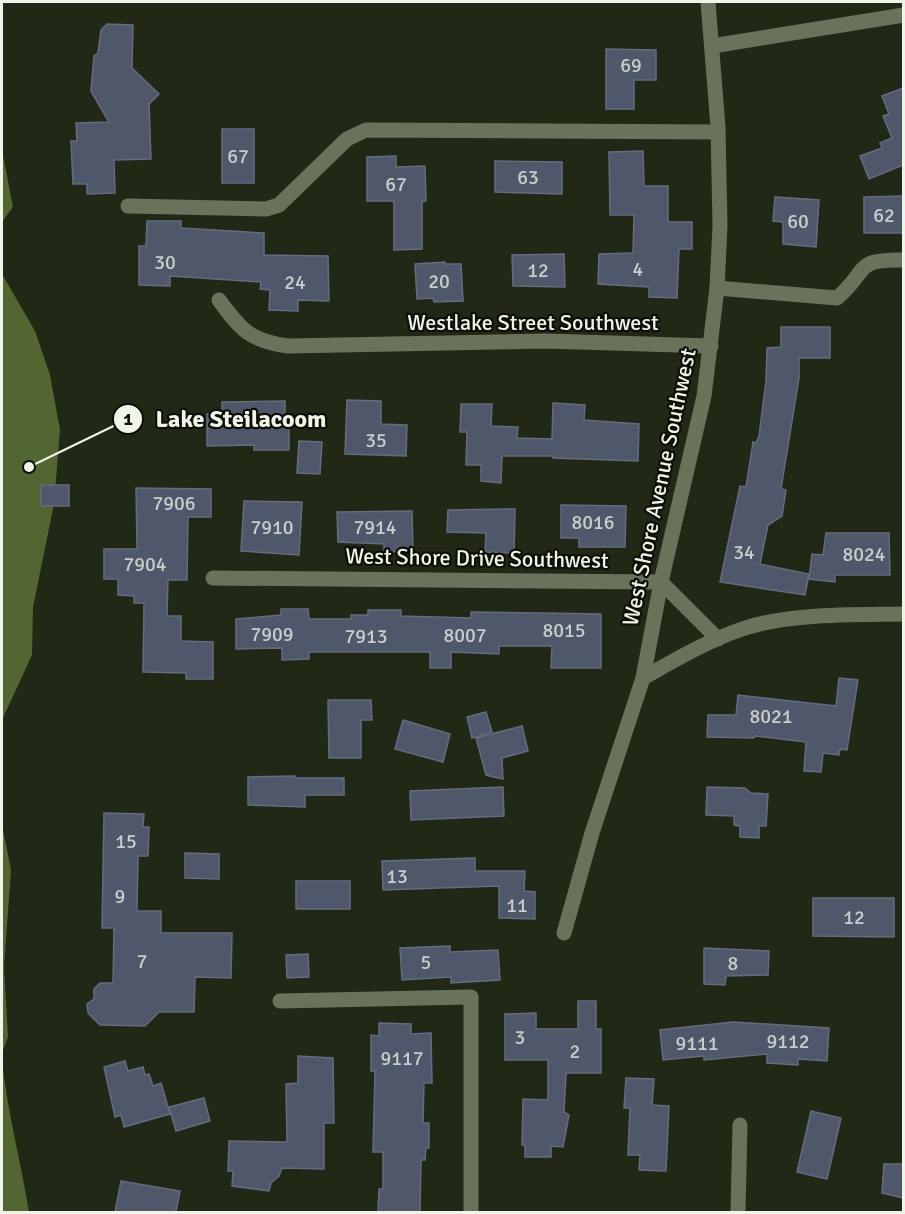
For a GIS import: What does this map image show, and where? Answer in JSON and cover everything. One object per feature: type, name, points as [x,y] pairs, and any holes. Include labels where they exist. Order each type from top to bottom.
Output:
[{"type":"street","name":"West Shore Avenue Southwest","points":[[564,933],[592,833],[642,678],[661,582],[704,396],[717,288],[720,226],[718,132],[708,2]]},
{"type":"street","points":[[712,46],[903,15]]},
{"type":"street","points":[[128,206],[266,209],[279,205],[347,139],[366,130],[718,132]]},
{"type":"street","points":[[717,288],[837,298],[866,263],[878,260],[903,260]]},
{"type":"street","name":"Westlake Street Southwest","points":[[219,300],[248,335],[266,343],[354,346],[546,341],[711,346]]},
{"type":"street","name":"West Shore Drive Southwest","points":[[213,578],[661,582]]},
{"type":"street","points":[[661,582],[718,639]]},
{"type":"street","points":[[642,678],[699,646],[745,628],[798,619],[903,614]]},
{"type":"street","points":[[280,1001],[471,996],[471,1212]]},
{"type":"street","points":[[738,1212],[740,1125]]},
{"type":"shaded area","points":[[2,150],[13,207],[2,222]]},
{"type":"shaded area","points":[[2,274],[35,331],[50,375],[60,430],[54,504],[33,607],[32,655],[2,720]]},
{"type":"shaded area","points":[[2,824],[11,870],[4,967],[8,1037],[2,1053]]},
{"type":"shaded area","points":[[2,1060],[7,1098],[29,1212],[2,1212]]},
{"type":"building","points":[[107,24],[133,25],[132,68],[159,94],[149,104],[151,159],[114,160],[115,193],[87,194],[87,184],[73,184],[71,141],[77,141],[76,123],[109,122],[91,91],[94,56],[98,53],[101,30]]},
{"type":"building","points":[[606,49],[656,50],[656,80],[634,80],[634,109],[606,109]]},
{"type":"building","points":[[903,88],[903,165],[869,179],[860,156],[882,148],[880,143],[892,138],[883,116],[889,114],[882,96]]},
{"type":"building","points":[[222,129],[254,129],[254,183],[222,183]]},
{"type":"building","points":[[643,151],[644,186],[668,186],[668,222],[692,222],[692,249],[679,249],[677,298],[649,297],[649,287],[598,284],[599,254],[633,253],[634,215],[610,215],[609,152]]},
{"type":"building","points":[[396,156],[396,167],[425,166],[426,201],[422,201],[422,249],[394,250],[394,201],[367,201],[367,157]]},
{"type":"building","points":[[495,161],[562,162],[562,194],[495,192]]},
{"type":"building","points":[[903,196],[903,233],[864,233],[864,197]]},
{"type":"building","points":[[775,197],[819,200],[816,247],[783,244],[783,222],[773,221]]},
{"type":"building","points":[[147,221],[181,221],[181,228],[264,233],[264,255],[328,256],[329,301],[298,300],[298,311],[269,310],[270,290],[260,289],[261,282],[170,276],[170,286],[139,285],[139,246],[146,246]]},
{"type":"building","points":[[564,254],[565,287],[513,286],[512,255]]},
{"type":"building","points":[[445,262],[445,264],[461,264],[463,301],[434,302],[433,298],[417,299],[415,264]]},
{"type":"building","points":[[781,327],[830,327],[830,358],[799,358],[799,378],[781,489],[786,490],[782,516],[768,525],[760,564],[809,574],[805,595],[720,582],[740,486],[746,487],[753,442],[756,443],[759,436],[766,381],[767,348],[781,347]]},
{"type":"building","points":[[347,400],[381,401],[381,424],[407,425],[406,456],[345,454]]},
{"type":"building","points":[[285,401],[285,417],[289,417],[289,450],[254,450],[254,445],[207,446],[207,414],[222,414],[222,402]]},
{"type":"building","points":[[553,403],[585,405],[584,420],[639,424],[638,461],[553,458],[553,456],[502,456],[501,483],[481,481],[481,465],[466,465],[467,432],[460,432],[461,404],[492,404],[491,426],[518,427],[517,438],[552,439]]},
{"type":"building","points":[[299,441],[322,442],[320,474],[297,473]]},
{"type":"building","points":[[41,485],[69,485],[69,506],[41,506]]},
{"type":"building","points":[[136,488],[211,489],[211,517],[188,517],[187,580],[168,580],[167,616],[181,616],[181,641],[213,642],[213,679],[186,679],[186,673],[143,672],[144,603],[134,603],[134,596],[118,595],[118,579],[104,579],[104,549],[137,549]]},
{"type":"building","points":[[244,501],[302,502],[299,555],[241,551]]},
{"type":"building","points":[[561,505],[626,506],[625,547],[579,547],[579,538],[561,538]]},
{"type":"building","points":[[515,509],[514,553],[485,552],[486,533],[447,532],[448,510]]},
{"type":"building","points":[[412,511],[413,551],[384,552],[384,544],[338,542],[337,512]]},
{"type":"building","points":[[826,533],[889,533],[890,575],[835,575],[835,582],[809,579],[812,554],[823,555]]},
{"type":"building","points":[[281,609],[308,609],[309,619],[351,619],[351,615],[368,615],[368,610],[401,610],[401,616],[471,618],[471,612],[601,614],[601,668],[551,668],[552,646],[499,646],[499,654],[451,652],[451,668],[430,668],[430,652],[309,652],[309,659],[282,660],[282,648],[236,649],[236,619],[281,615]]},
{"type":"building","points":[[839,678],[858,680],[847,750],[840,749],[839,755],[823,753],[821,772],[804,771],[806,742],[755,736],[754,738],[707,737],[708,715],[736,715],[738,695],[836,706]]},
{"type":"building","points":[[328,700],[371,700],[372,720],[361,720],[361,758],[329,758]]},
{"type":"building","points":[[486,712],[492,732],[472,738],[467,717]]},
{"type":"building","points":[[403,720],[450,734],[443,762],[395,749]]},
{"type":"building","points":[[522,726],[528,751],[502,758],[503,779],[486,775],[476,738]]},
{"type":"building","points":[[295,776],[295,778],[344,778],[344,795],[305,795],[305,807],[248,805],[248,777]]},
{"type":"building","points":[[503,787],[504,816],[411,820],[410,791]]},
{"type":"building","points":[[707,787],[745,788],[751,793],[768,794],[766,826],[759,826],[759,838],[740,837],[740,826],[734,825],[734,816],[706,815]]},
{"type":"building","points":[[104,813],[144,814],[143,827],[149,827],[148,856],[138,856],[137,911],[161,911],[161,933],[232,933],[231,978],[195,977],[194,1012],[159,1012],[145,1026],[100,1025],[88,1013],[87,1004],[94,999],[94,989],[100,983],[113,983],[114,928],[102,928]]},
{"type":"building","points":[[185,853],[219,854],[219,879],[185,878]]},
{"type":"building","points":[[475,858],[475,871],[525,871],[524,891],[535,892],[535,919],[499,918],[499,886],[383,890],[382,861]]},
{"type":"building","points":[[296,881],[350,881],[350,909],[296,909]]},
{"type":"building","points":[[813,898],[894,898],[894,937],[813,936]]},
{"type":"building","points":[[450,946],[450,952],[498,950],[500,980],[451,983],[451,977],[402,980],[400,948]]},
{"type":"building","points":[[704,948],[769,951],[768,975],[726,976],[725,985],[704,984]]},
{"type":"building","points":[[308,954],[309,977],[287,978],[286,955]]},
{"type":"building","points":[[578,1001],[596,1001],[596,1029],[601,1029],[601,1073],[566,1073],[564,1112],[569,1115],[563,1147],[551,1146],[551,1157],[525,1157],[525,1145],[522,1145],[523,1099],[548,1100],[548,1060],[505,1060],[505,1014],[536,1013],[536,1029],[578,1029]]},
{"type":"building","points":[[733,1022],[829,1028],[827,1061],[798,1059],[798,1065],[767,1063],[767,1054],[704,1060],[704,1056],[663,1060],[660,1030]]},
{"type":"building","points":[[379,1023],[411,1024],[411,1034],[431,1033],[432,1083],[424,1083],[423,1123],[429,1123],[429,1148],[426,1148],[425,1160],[421,1160],[420,1212],[378,1212],[379,1189],[383,1189],[383,1152],[373,1152],[375,1071],[371,1071],[371,1035],[379,1036]]},
{"type":"building","points":[[298,1056],[333,1058],[334,1123],[324,1123],[324,1169],[282,1168],[279,1176],[271,1183],[269,1191],[232,1186],[233,1171],[228,1171],[229,1141],[287,1142],[286,1084],[298,1083]]},
{"type":"building","points":[[125,1061],[128,1071],[143,1067],[145,1075],[149,1074],[153,1086],[161,1083],[170,1114],[124,1127],[121,1115],[115,1117],[104,1067]]},
{"type":"building","points":[[626,1078],[654,1079],[652,1105],[669,1106],[666,1171],[639,1170],[640,1155],[628,1155],[630,1108],[624,1108]]},
{"type":"building","points":[[204,1098],[210,1121],[176,1131],[169,1107]]},
{"type":"building","points":[[811,1111],[841,1118],[827,1179],[797,1172]]},
{"type":"building","points":[[884,1164],[903,1164],[903,1198],[882,1193]]},
{"type":"building","points":[[121,1181],[180,1191],[176,1212],[115,1212]]},
{"type":"place","name":"Lake Steilacoom","points":[[29,467]]}]
